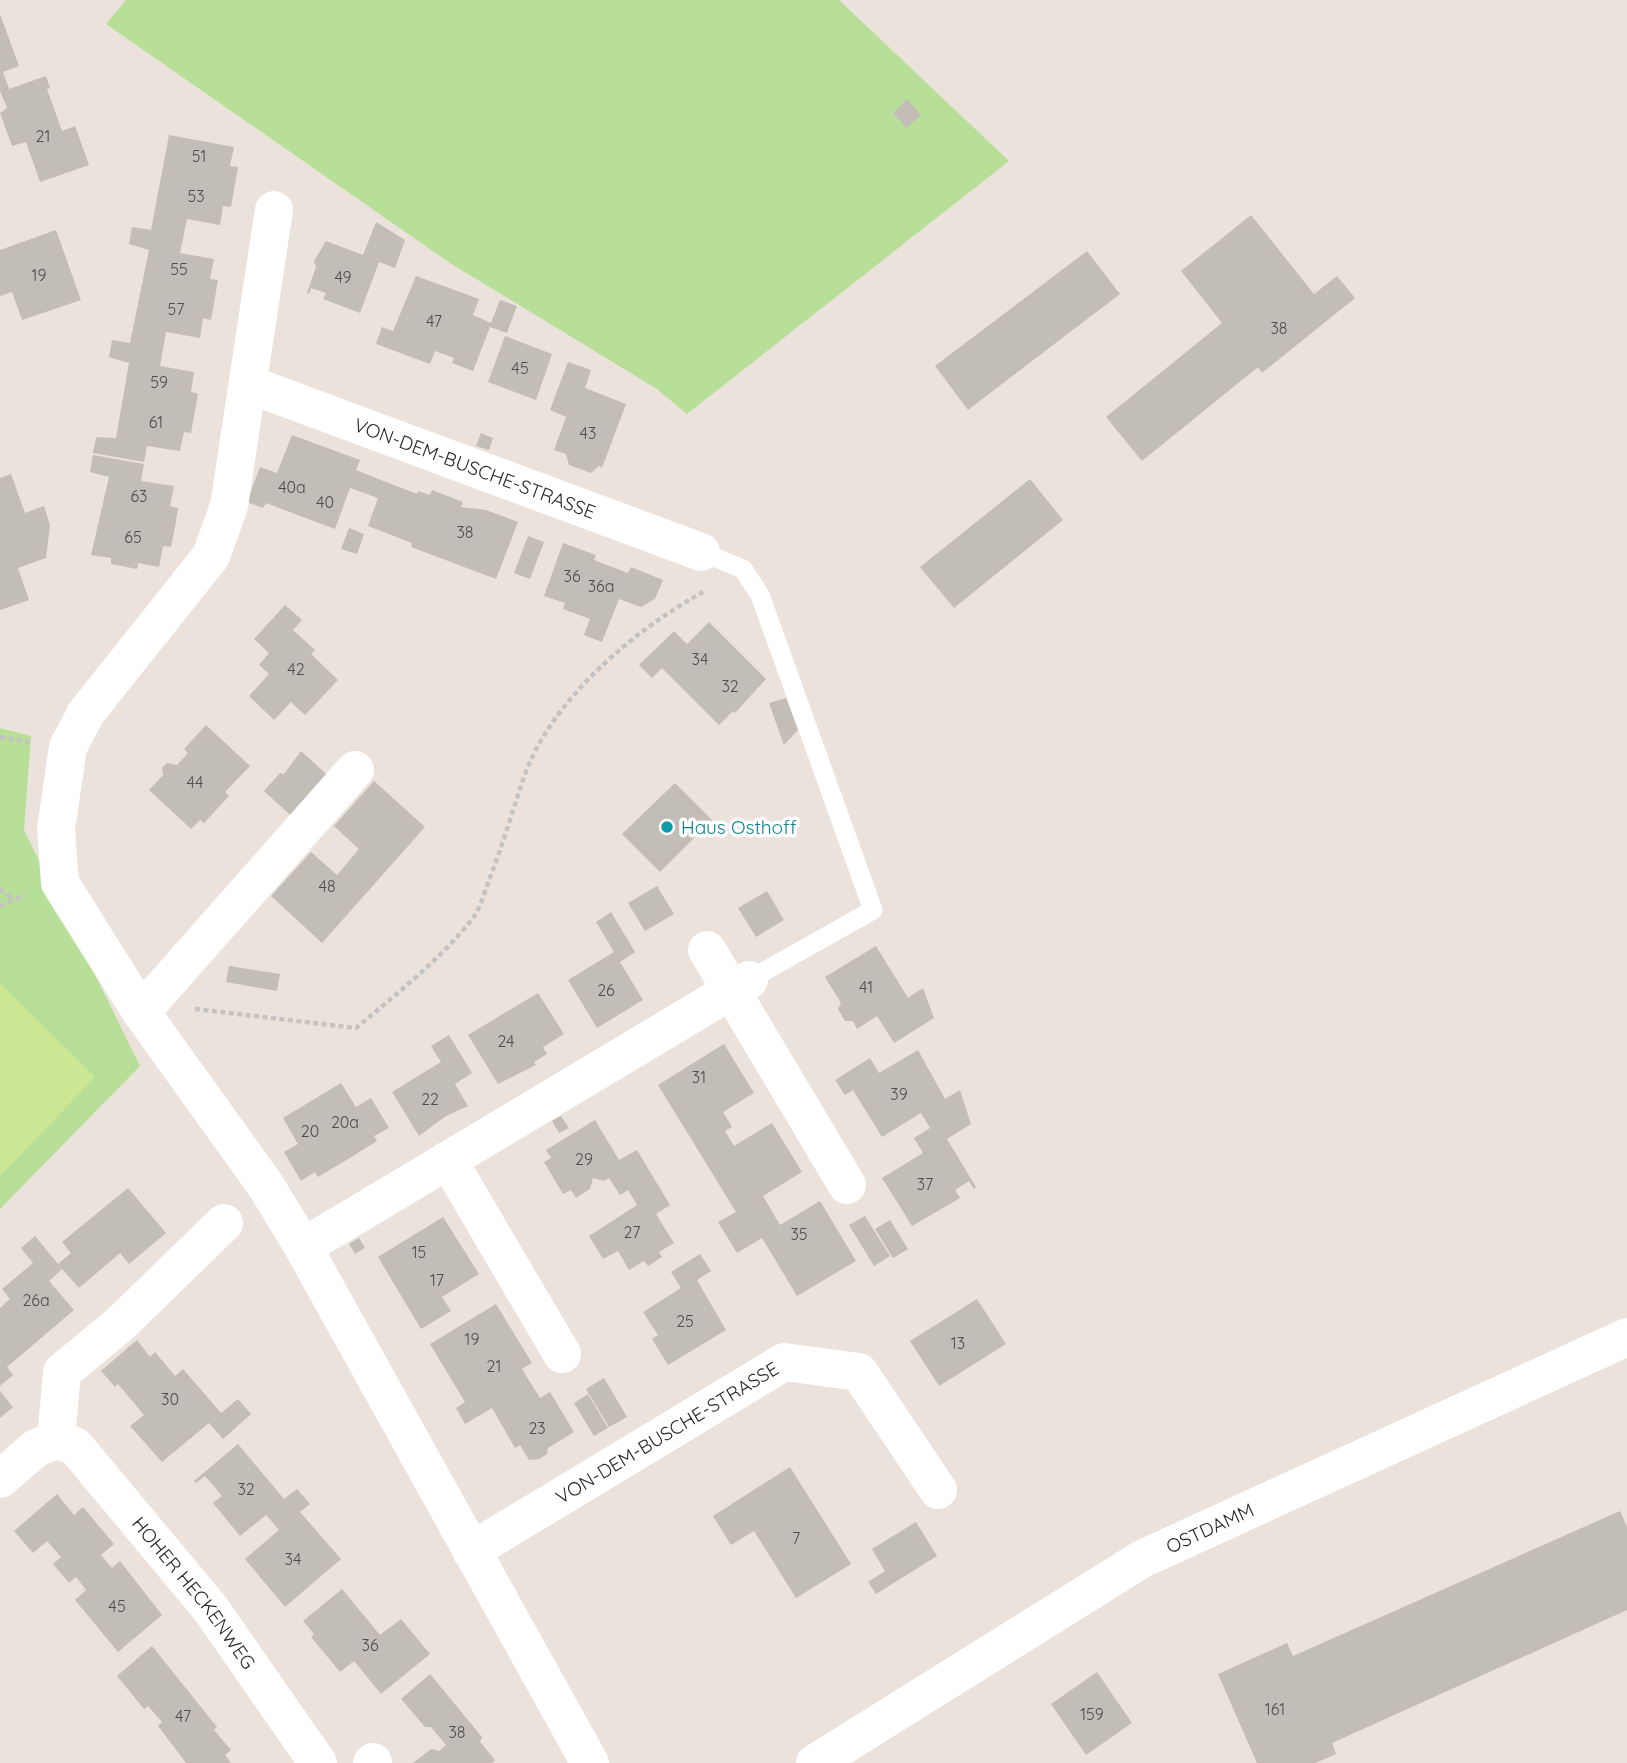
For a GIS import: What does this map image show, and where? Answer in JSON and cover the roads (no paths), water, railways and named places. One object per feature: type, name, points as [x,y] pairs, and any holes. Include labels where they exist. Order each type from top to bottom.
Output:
[{"type":"street","points":[[274,210],[229,506],[211,556],[86,713],[68,747],[56,829],[60,883],[141,1012],[266,1186],[303,1247],[590,1763]]},
{"type":"street","name":"VON-DEM-BUSCHE-STRASSE","points":[[248,384],[701,552]]},
{"type":"street","points":[[141,1012],[355,770]]},
{"type":"street","points":[[707,950],[740,986],[847,1185]]},
{"type":"street","points":[[303,1247],[740,986]]},
{"type":"street","points":[[448,1160],[562,1354]]},
{"type":"street","points":[[0,1479],[36,1448],[56,1440],[62,1372],[120,1324],[224,1223]]},
{"type":"street","name":"OSTDAMM","points":[[815,1763],[1142,1559],[1627,1337]]},
{"type":"street","name":"VON-DEM-BUSCHE-STRASSE","points":[[471,1551],[784,1362],[859,1372],[938,1490]]},
{"type":"street","name":"HOHER HECKENWEG","points":[[56,1440],[75,1446],[209,1608],[318,1763]]},
{"type":"lane","points":[[701,552],[744,569],[764,607],[873,910],[740,986]]},
{"type":"place","name":"Haus Osthoff","points":[[667,827]]}]
